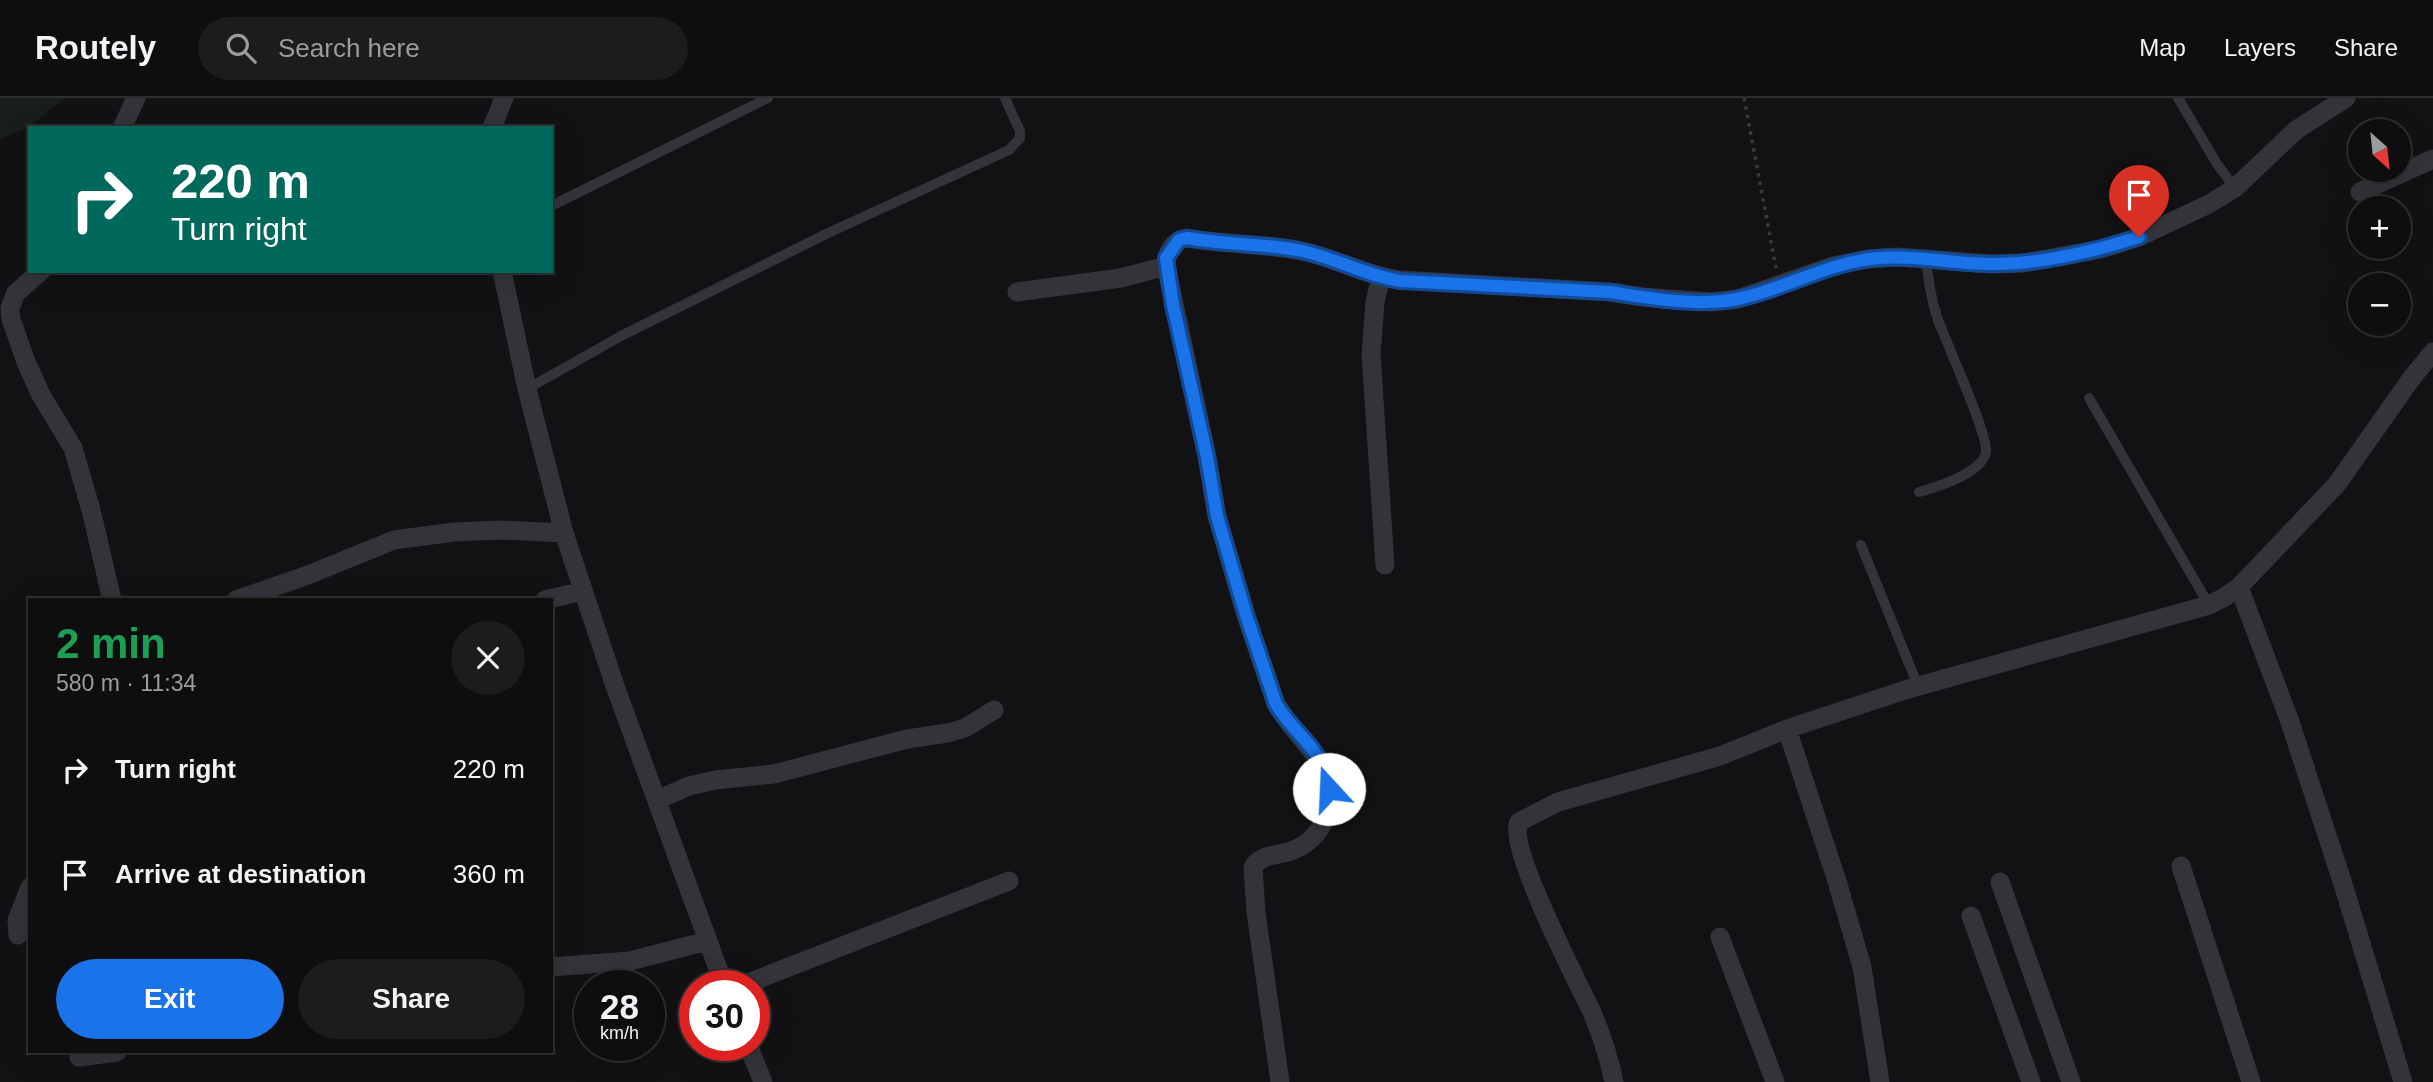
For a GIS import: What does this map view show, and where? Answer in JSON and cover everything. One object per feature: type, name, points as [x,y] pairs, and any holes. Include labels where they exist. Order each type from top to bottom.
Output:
[{"type":"street","points":[[122,126],[136,98]]},
{"type":"street","points":[[493,126],[504,98]]},
{"type":"street","points":[[1280,1082],[1256,912],[1253,867],[1260,859],[1299,848],[1314,836],[1326,814],[1329,789],[1322,767],[1312,750],[1276,704],[1217,516],[1166,266],[1170,250],[1179,240],[1187,238],[1298,250],[1330,258],[1381,277],[1419,282],[1610,292],[1712,302],[1738,299],[1833,266],[1868,259],[1926,258],[1991,264],[2024,262],[2101,249],[2159,229],[2235,188],[2296,130],[2346,98]]},
{"type":"street","points":[[2360,192],[2433,159]]},
{"type":"street","points":[[1017,292],[1122,278],[1166,266]]},
{"type":"street","points":[[39,273],[16,293],[10,308],[11,319],[41,395],[73,448],[112,598]]},
{"type":"street","points":[[502,273],[527,389],[564,533],[718,970]]},
{"type":"street","points":[[1381,277],[1375,302],[1371,354],[1385,565]]},
{"type":"street","points":[[1615,1082],[1595,1021],[1534,887],[1517,837],[1516,828],[1519,821],[1558,802],[1720,756],[1787,729],[1918,687],[2209,604],[2225,597],[2239,587],[2337,484],[2433,352]]},
{"type":"street","points":[[242,598],[394,540],[454,532],[501,530],[564,533]]},
{"type":"street","points":[[2239,587],[2286,711],[2343,884],[2403,1082]]},
{"type":"street","points":[[553,598],[583,591]]},
{"type":"street","points":[[657,800],[689,786],[715,780],[774,774],[907,739],[948,733],[965,728],[994,709]]},
{"type":"street","points":[[1787,729],[1837,880],[1859,957],[1880,1082]]},
{"type":"street","points":[[2181,866],[2251,1082]]},
{"type":"street","points":[[770,974],[1009,881]]},
{"type":"street","points":[[2000,882],[2071,1082]]},
{"type":"street","points":[[18,935],[17,920],[28,892]]},
{"type":"street","points":[[1970,916],[2031,1082]]},
{"type":"street","points":[[1720,937],[1775,1082]]},
{"type":"street","points":[[553,967],[630,961],[707,941]]},
{"type":"street","points":[[79,1057],[109,1053]]},
{"type":"street","points":[[754,1061],[763,1082]]},
{"type":"lane","points":[[553,205],[768,98]]},
{"type":"lane","points":[[527,389],[621,336],[826,234],[1009,150],[1020,138],[1020,131],[1005,98]]},
{"type":"lane","points":[[2178,98],[2211,155],[2235,188]]},
{"type":"lane","points":[[1919,492],[1965,475],[1979,464],[1986,454],[1986,441],[1936,314],[1929,288],[1926,258]]},
{"type":"lane","points":[[2089,398],[2209,604]]},
{"type":"lane","points":[[1861,545],[1918,687]]},
{"type":"path","points":[[1744,98],[1779,286]]},
{"type":"shaded area","points":[[0,98],[65,98],[27,128],[0,139]]},
{"type":"route","points":[[1329,789],[1322,767],[1312,750],[1283,716],[1269,687],[1217,516],[1165,262],[1170,250],[1179,240],[1187,238],[1298,250],[1401,281],[1610,292],[1712,302],[1738,299],[1833,266],[1868,259],[1897,257],[1991,264],[2024,262],[2101,249],[2139,237]]}]
